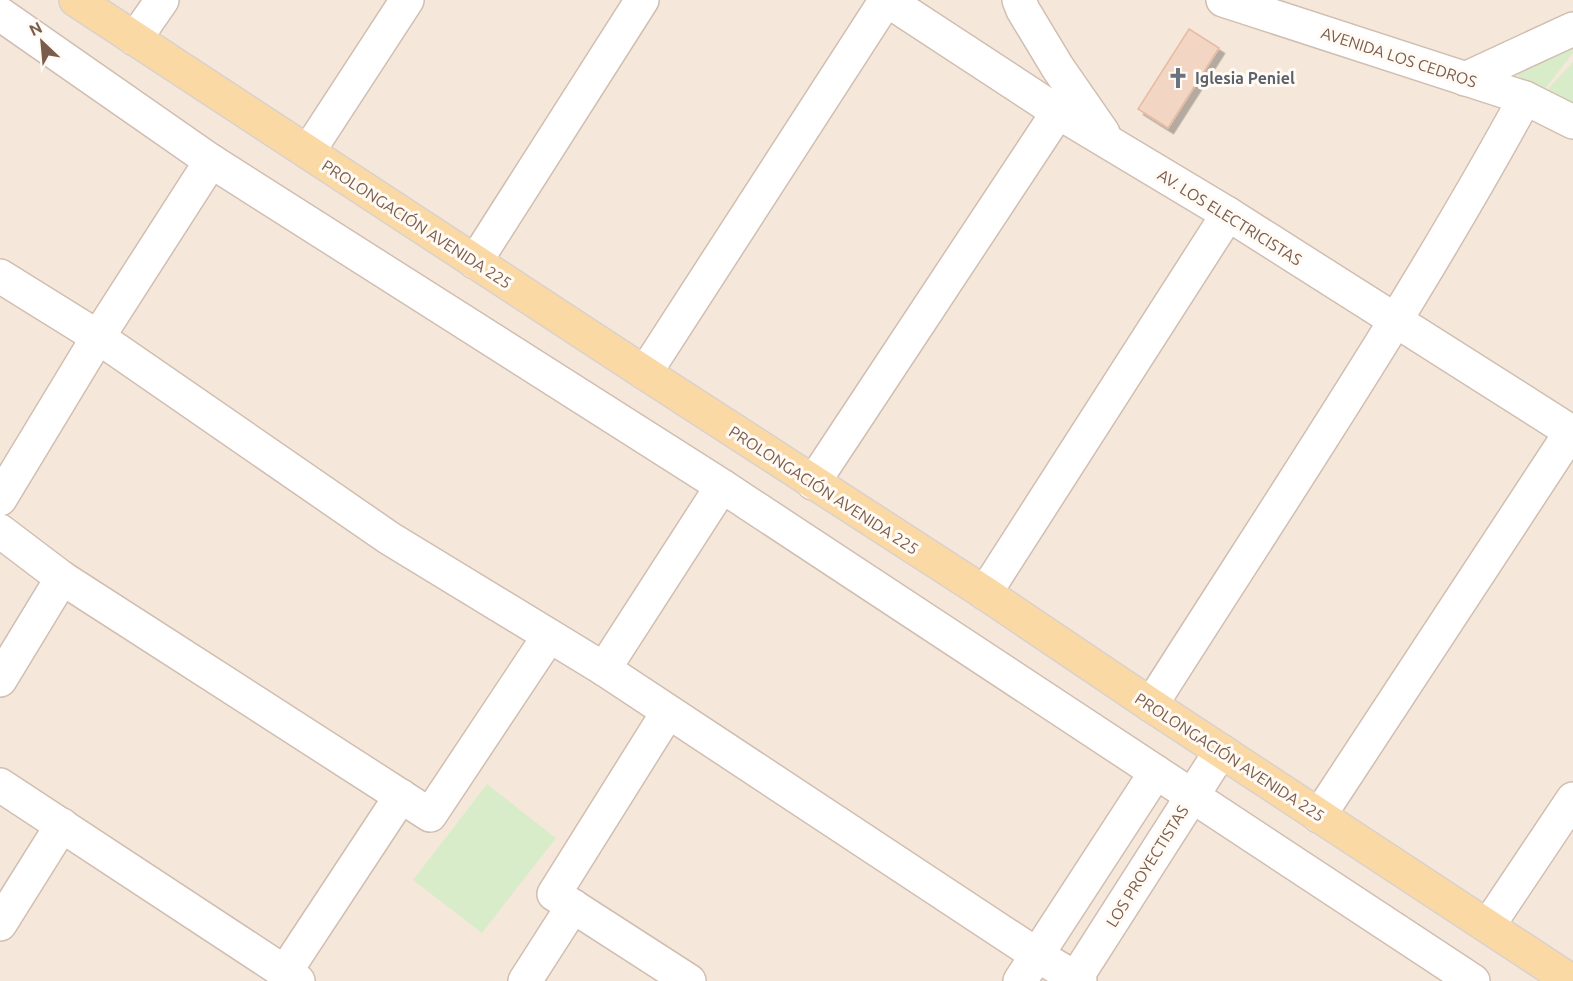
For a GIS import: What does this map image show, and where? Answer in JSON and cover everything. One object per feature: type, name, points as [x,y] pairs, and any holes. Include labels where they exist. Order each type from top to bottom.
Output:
[{"type":"main road","name":"PROLONGACIÓN AVENIDA 225","points":[[76,0],[645,374],[985,593],[1571,981]]},
{"type":"street","points":[[135,39],[162,0]]},
{"type":"street","points":[[308,152],[407,0]]},
{"type":"street","points":[[475,262],[642,0]]},
{"type":"street","points":[[645,374],[887,0]]},
{"type":"street","name":"AV. LOS ELECTRICISTAS","points":[[887,0],[1058,112],[1228,214],[1572,433]]},
{"type":"street","points":[[1019,0],[1058,68],[1110,144]]},
{"type":"street","name":"AVENIDA LOS CEDROS","points":[[1223,0],[1525,98],[1573,122]]},
{"type":"street","points":[[0,14],[211,161],[722,486],[1473,981]]},
{"type":"street","points":[[1465,79],[1573,29]]},
{"type":"street","points":[[1151,705],[1396,319],[1482,177],[1525,98]]},
{"type":"street","points":[[813,483],[1058,112]]},
{"type":"street","points":[[0,499],[98,337],[211,161]]},
{"type":"street","points":[[985,593],[1228,214]]},
{"type":"street","points":[[0,276],[98,337],[389,538],[604,669],[668,712],[1029,968],[1076,980]]},
{"type":"street","points":[[1319,816],[1572,433]]},
{"type":"street","points":[[604,669],[722,486]]},
{"type":"street","points":[[0,531],[62,578],[430,815],[549,636]]},
{"type":"street","points":[[0,680],[62,578]]},
{"type":"street","points":[[668,712],[554,894],[689,981]]},
{"type":"street","name":"LOS PROYECTISTAS","points":[[1076,980],[1221,751]]},
{"type":"street","points":[[1029,968],[1156,772]]},
{"type":"street","points":[[0,785],[291,976],[401,796]]},
{"type":"street","points":[[1488,926],[1573,800]]},
{"type":"street","points":[[0,924],[62,825]]},
{"type":"street","points":[[525,981],[573,906]]},
{"type":"shaded area","points":[[0,0],[1573,0],[1573,981],[0,981]]},
{"type":"green space","points":[[1573,33],[1573,53],[1541,94],[1510,69]]},
{"type":"green space","points":[[1573,62],[1573,105],[1547,90]]},
{"type":"green space","points":[[487,784],[556,838],[482,933],[413,880]]},
{"type":"building","name":"Iglesia Peniel","points":[[1189,29],[1219,48],[1168,128],[1138,109]]},
{"type":"place","name":"Iglesia Peniel","points":[[1178,78]]}]
